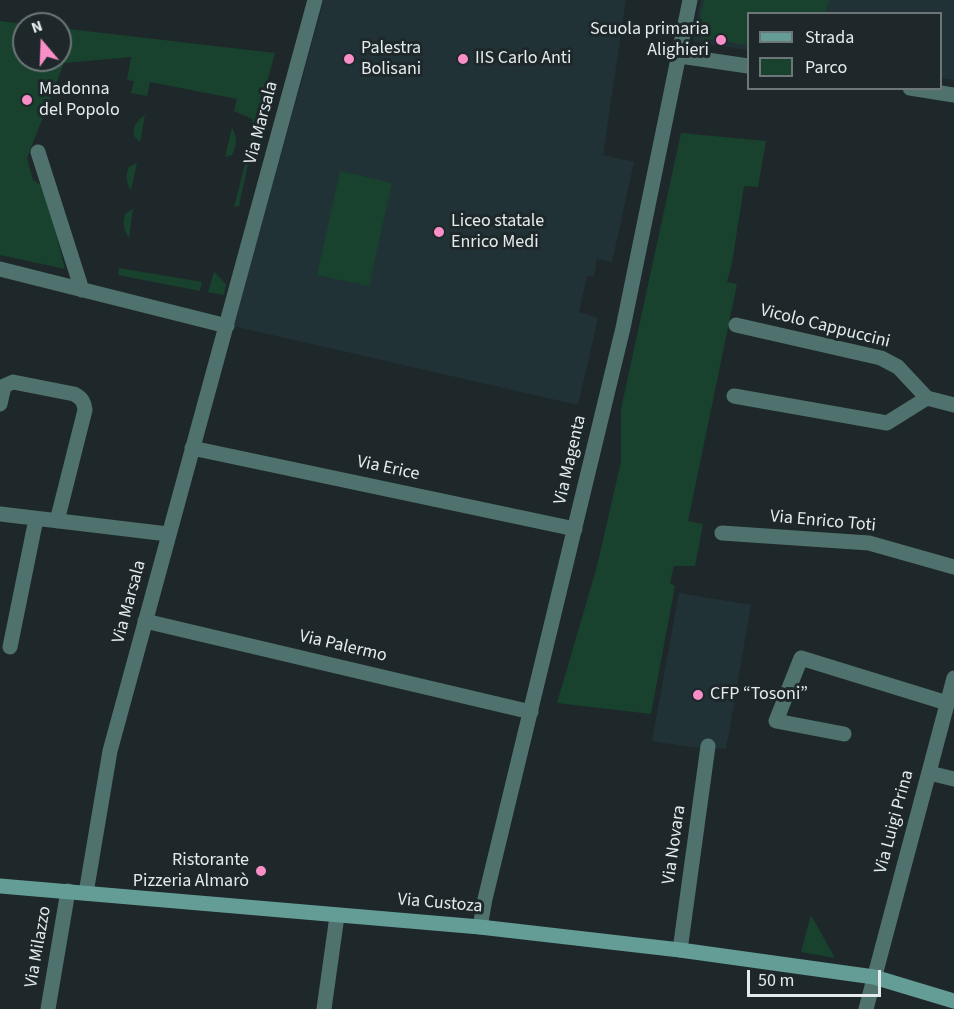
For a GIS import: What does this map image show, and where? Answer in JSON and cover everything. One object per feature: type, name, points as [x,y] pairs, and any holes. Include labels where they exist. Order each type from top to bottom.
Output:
[{"type":"street","name":"Via Marsala","points":[[86,893],[110,751],[315,0]]},
{"type":"street","name":"Via Magenta","points":[[480,927],[623,327],[690,0]]},
{"type":"street","points":[[680,56],[747,66]]},
{"type":"street","points":[[923,90],[954,95]]},
{"type":"street","points":[[38,152],[82,290]]},
{"type":"street","points":[[0,268],[227,326]]},
{"type":"street","name":"Vicolo Cappuccini","points":[[736,325],[880,358],[898,367],[927,398]]},
{"type":"street","points":[[0,404],[4,386],[13,382],[74,394],[84,403],[85,410],[57,521]]},
{"type":"street","points":[[734,396],[887,423],[927,398],[954,405]]},
{"type":"street","name":"Via Erice","points":[[192,448],[575,529]]},
{"type":"street","points":[[0,514],[168,534]]},
{"type":"street","points":[[10,647],[36,519]]},
{"type":"street","name":"Via Enrico Toti","points":[[722,533],[869,543],[954,567]]},
{"type":"street","name":"Via Palermo","points":[[145,621],[531,712]]},
{"type":"street","points":[[844,734],[776,722],[801,658],[947,703]]},
{"type":"street","name":"Via Luigi Prina","points":[[866,1009],[954,678]]},
{"type":"street","name":"Via Novara","points":[[680,950],[708,746]]},
{"type":"street","points":[[928,773],[954,779]]},
{"type":"street","name":"Via Custoza","points":[[0,886],[480,927],[680,950],[874,977],[954,1001]]},
{"type":"street","name":"Via Milazzo","points":[[48,1009],[68,891]]},
{"type":"street","points":[[324,1009],[337,916]]},
{"type":"shaded area","name":"Liceo statale Enrico Medi","points":[[324,0],[626,0],[603,155],[634,162],[612,262],[597,259],[594,277],[587,276],[579,312],[598,318],[578,405],[233,326]]},
{"type":"shaded area","name":"Scuola primaria Alighieri","points":[[701,0],[954,0],[954,80],[942,78],[942,12],[747,12],[747,50],[694,42]]},
{"type":"shaded area","name":"CFP “Tosoni”","points":[[679,593],[751,605],[726,749],[652,741]]},
{"type":"green space","points":[[704,0],[830,0],[825,12],[747,12],[747,45],[696,37]]},
{"type":"green space","points":[[0,21],[12,22],[12,72],[60,72],[27,158],[33,180],[44,187],[65,269],[0,255]]},
{"type":"green space","points":[[72,29],[275,53],[261,104],[239,206],[234,207],[254,129],[252,119],[234,111],[237,99],[150,82],[147,96],[131,93],[134,81],[127,80],[131,57],[72,62]]},
{"type":"green space","points":[[145,115],[140,142],[134,136],[134,129],[137,122]]},
{"type":"green space","points":[[232,128],[236,144],[232,155],[225,157]]},
{"type":"green space","points":[[681,133],[766,141],[758,187],[744,186],[727,282],[737,284],[688,521],[703,524],[695,566],[674,566],[670,583],[675,586],[651,714],[557,703],[596,570],[621,462],[621,409]]},
{"type":"green space","points":[[137,163],[131,190],[127,182],[127,173],[129,167]]},
{"type":"green space","points":[[340,171],[392,183],[369,286],[317,275]]},
{"type":"green space","points":[[133,209],[129,238],[124,218],[125,214]]},
{"type":"green space","points":[[119,268],[202,282],[200,291],[118,275]]},
{"type":"green space","points":[[214,272],[226,284],[224,295],[208,292]]},
{"type":"green space","points":[[811,915],[835,958],[801,952]]},
{"type":"place","name":"Scuola primaria Alighieri","points":[[721,40]]},
{"type":"place","name":"Palestra Bolisani","points":[[349,59]]},
{"type":"place","name":"IIS Carlo Anti","points":[[463,59]]},
{"type":"place","name":"Madonna del Popolo","points":[[27,100]]},
{"type":"place","name":"Liceo statale Enrico Medi","points":[[439,232]]},
{"type":"place","name":"CFP “Tosoni”","points":[[698,695]]},
{"type":"place","name":"Ristorante Pizzeria Almarò","points":[[261,871]]}]
